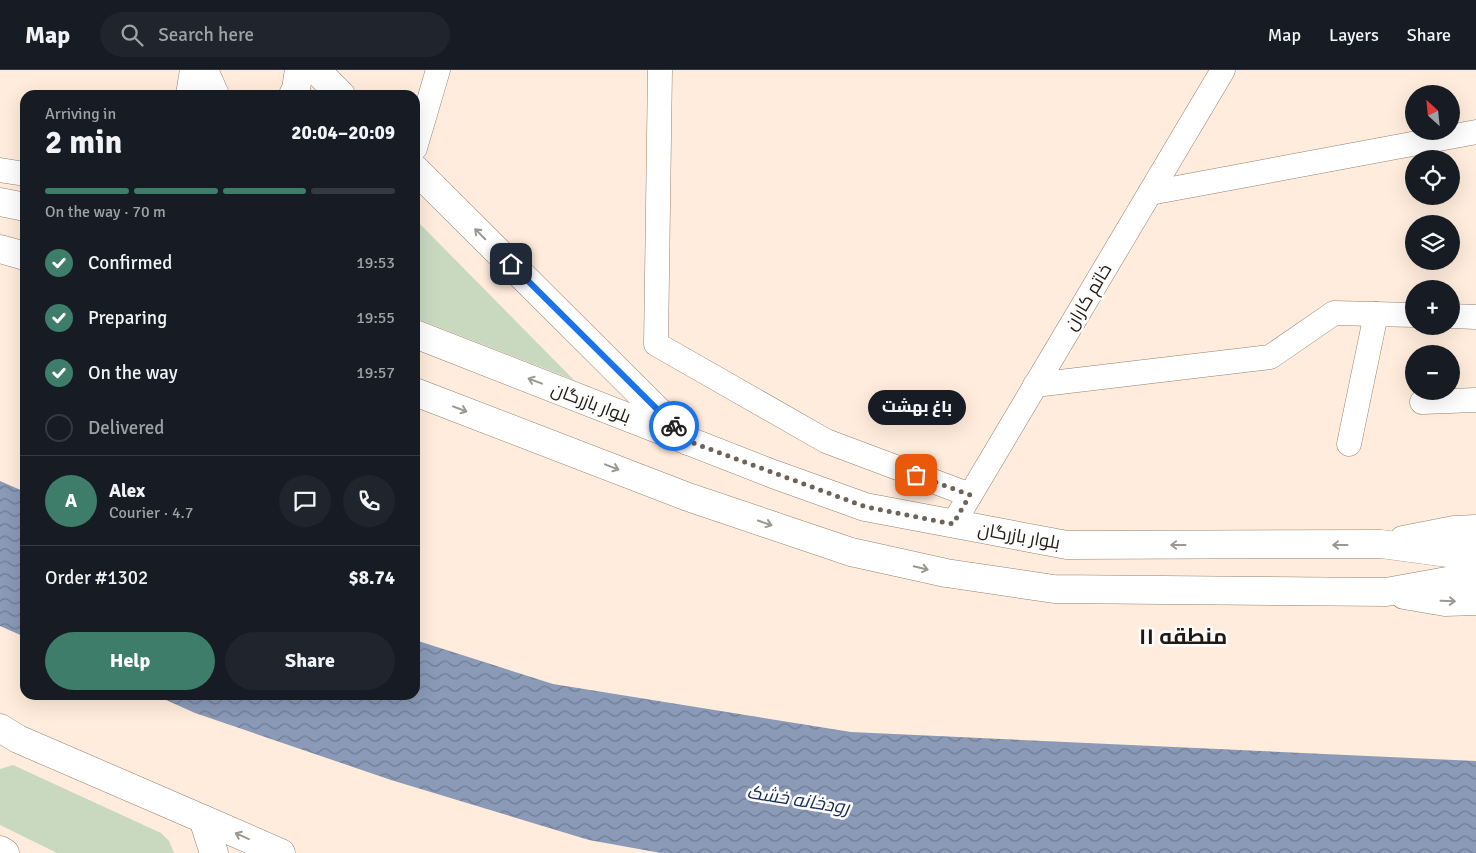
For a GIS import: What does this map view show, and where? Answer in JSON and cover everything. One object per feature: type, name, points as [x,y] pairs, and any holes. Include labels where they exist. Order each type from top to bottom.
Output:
[{"type":"main road","points":[[191,90],[194,70]]},
{"type":"main road","points":[[204,70],[213,90]]},
{"type":"main road","points":[[295,90],[299,70]]},
{"type":"main road","points":[[316,70],[336,90]]},
{"type":"main road","points":[[420,174],[688,441]]},
{"type":"main road","points":[[0,202],[20,206]]},
{"type":"main road","points":[[0,249],[20,255]]},
{"type":"main road","name":"بلوار بازرگان","points":[[420,336],[688,441],[866,507],[1067,545],[1381,544],[1448,553],[1476,553]]},
{"type":"main road","points":[[420,394],[697,500],[851,552],[946,573],[1054,589],[1386,592],[1445,602],[1476,601]]},
{"type":"main road","points":[[1381,544],[1454,530],[1476,530]]},
{"type":"main road","points":[[1386,592],[1447,580],[1476,580]]},
{"type":"main road","points":[[6,737],[281,853]]},
{"type":"main road","points":[[203,819],[214,853]]},
{"type":"main road","points":[[0,850],[5,853]]},
{"type":"street","points":[[420,131],[438,70]]},
{"type":"street","points":[[660,70],[656,344],[826,441],[970,495]]},
{"type":"street","name":"خاتم کاران","points":[[953,524],[1223,70]]},
{"type":"street","points":[[1150,193],[1476,132]]},
{"type":"street","points":[[0,170],[20,173]]},
{"type":"street","points":[[1036,385],[1270,357],[1334,313],[1405,315]]},
{"type":"street","points":[[1350,444],[1376,314]]},
{"type":"street","points":[[1460,316],[1476,317]]},
{"type":"street","points":[[1422,402],[1476,400]]},
{"type":"green space","points":[[420,224],[574,380],[420,320]]},
{"type":"green space","points":[[13,765],[161,833],[169,841],[174,853],[57,853],[0,825],[0,769]]},
{"type":"water","points":[[0,481],[20,490],[20,635],[0,626]]},
{"type":"water","name":"رودخانه خشک","points":[[420,642],[553,684],[851,732],[1476,761],[1476,853],[661,853],[589,840],[391,780],[195,713],[166,700],[420,700]]},
{"type":"way so far","points":[[674,426],[688,441],[866,507],[953,524],[970,495],[916,475]]},
{"type":"place","name":"باغ بهشت","points":[[916,475]]},
{"type":"district","name":"منطقه ۱۱","points":[[1183,636]]},
{"type":"route","points":[[511,264],[674,426]]}]
